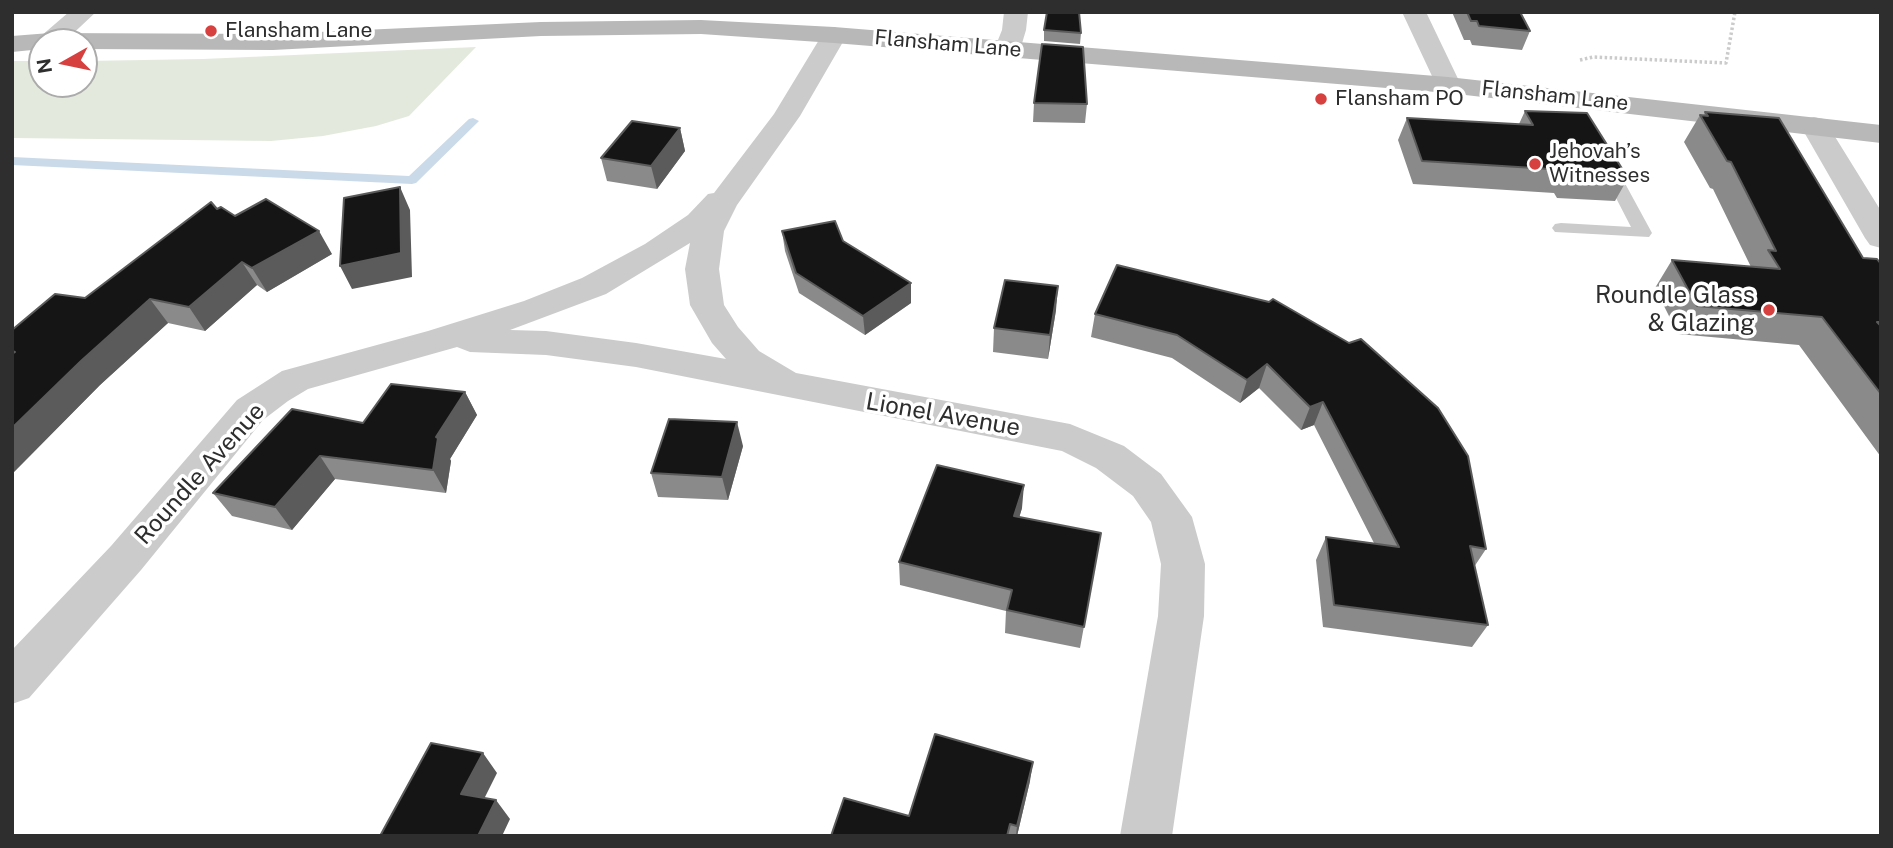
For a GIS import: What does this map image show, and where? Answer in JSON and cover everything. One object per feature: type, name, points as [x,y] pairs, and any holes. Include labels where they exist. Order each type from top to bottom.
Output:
[{"type":"main road","name":"Flansham Lane","points":[[98,41],[273,42],[628,27],[834,35],[1448,85],[1578,108],[1814,125],[1881,134]]},
{"type":"street","points":[[65,28],[83,12]]},
{"type":"street","points":[[1007,50],[1014,30],[1016,12]]},
{"type":"street","points":[[1414,12],[1448,85]]},
{"type":"street","name":"Lionel Avenue","points":[[834,35],[786,116],[722,204],[708,231],[702,269],[706,305],[725,335],[746,360],[786,384],[1070,438],[1110,457],[1147,485],[1171,517],[1184,564],[1181,616],[1146,836]]},
{"type":"street","points":[[1814,125],[1881,237]]},
{"type":"street","name":"Roundle Avenue","points":[[12,683],[126,558],[250,410],[295,380],[437,341],[536,309],[604,280],[657,251],[699,222],[743,177]]},
{"type":"street","name":"Roundle Avenue","points":[[437,341],[486,339],[558,345],[636,355],[786,384]]},
{"type":"lane","points":[[1562,228],[1643,233],[1601,152]]},
{"type":"path","points":[[1568,63],[1593,57],[1726,64],[1735,12]]},
{"type":"shaded area","points":[[476,47],[409,116],[376,126],[323,136],[271,141],[12,138],[12,61],[28,61],[28,98],[98,98],[98,61]]},
{"type":"building","points":[[1047,12],[1079,12],[1081,33],[1044,30]]},
{"type":"building","points":[[1467,12],[1520,12],[1530,31],[1479,26],[1477,21],[1471,21]]},
{"type":"building","points":[[1042,44],[1083,47],[1087,104],[1034,103]]},
{"type":"building","points":[[1525,111],[1587,113],[1628,178],[1569,175],[1566,170],[1422,161],[1407,118],[1533,125]]},
{"type":"building","points":[[1705,112],[1779,118],[1863,258],[1877,259],[1881,264],[1881,322],[1877,322],[1881,326],[1881,394],[1822,317],[1697,306],[1672,260],[1780,269],[1768,250],[1776,251],[1731,162],[1727,161],[1700,115],[1708,116]]},
{"type":"building","points":[[632,121],[680,128],[651,166],[601,158]]},
{"type":"building","points":[[400,187],[401,253],[340,266],[344,198]]},
{"type":"building","points":[[266,199],[319,231],[252,268],[242,262],[189,307],[150,299],[12,428],[12,354],[15,352],[12,351],[12,330],[55,294],[85,298],[211,202],[217,209],[221,207],[235,216]]},
{"type":"building","points":[[835,221],[843,241],[911,283],[863,316],[796,273],[782,231]]},
{"type":"building","points":[[1117,265],[1269,302],[1273,299],[1349,343],[1361,339],[1438,408],[1468,456],[1486,549],[1470,546],[1488,625],[1334,605],[1326,537],[1399,547],[1323,402],[1310,407],[1267,364],[1247,380],[1177,335],[1095,314]]},
{"type":"building","points":[[1005,280],[1058,286],[1050,335],[994,328]]},
{"type":"building","points":[[391,384],[465,392],[436,437],[433,470],[320,456],[275,507],[213,493],[292,409],[363,423]]},
{"type":"building","points":[[669,419],[737,422],[722,477],[651,473]]},
{"type":"building","points":[[937,465],[1024,485],[1014,516],[1101,533],[1084,627],[1007,610],[1012,590],[899,562]]},
{"type":"building","points":[[935,734],[1033,762],[1017,826],[1010,824],[1007,836],[831,836],[844,798],[909,816]]},
{"type":"building","points":[[431,743],[483,753],[461,794],[496,800],[478,836],[380,836]]},
{"type":"waterway","points":[[12,161],[412,180],[473,121]]},
{"type":"place","name":"Flansham Lane","points":[[211,31]]},
{"type":"place","name":"Flansham PO","points":[[1321,99]]},
{"type":"place","name":"Jehovah’s Witnesses","points":[[1535,164]]},
{"type":"place","name":"Roundle Glass & Glazing","points":[[1769,310]]}]
